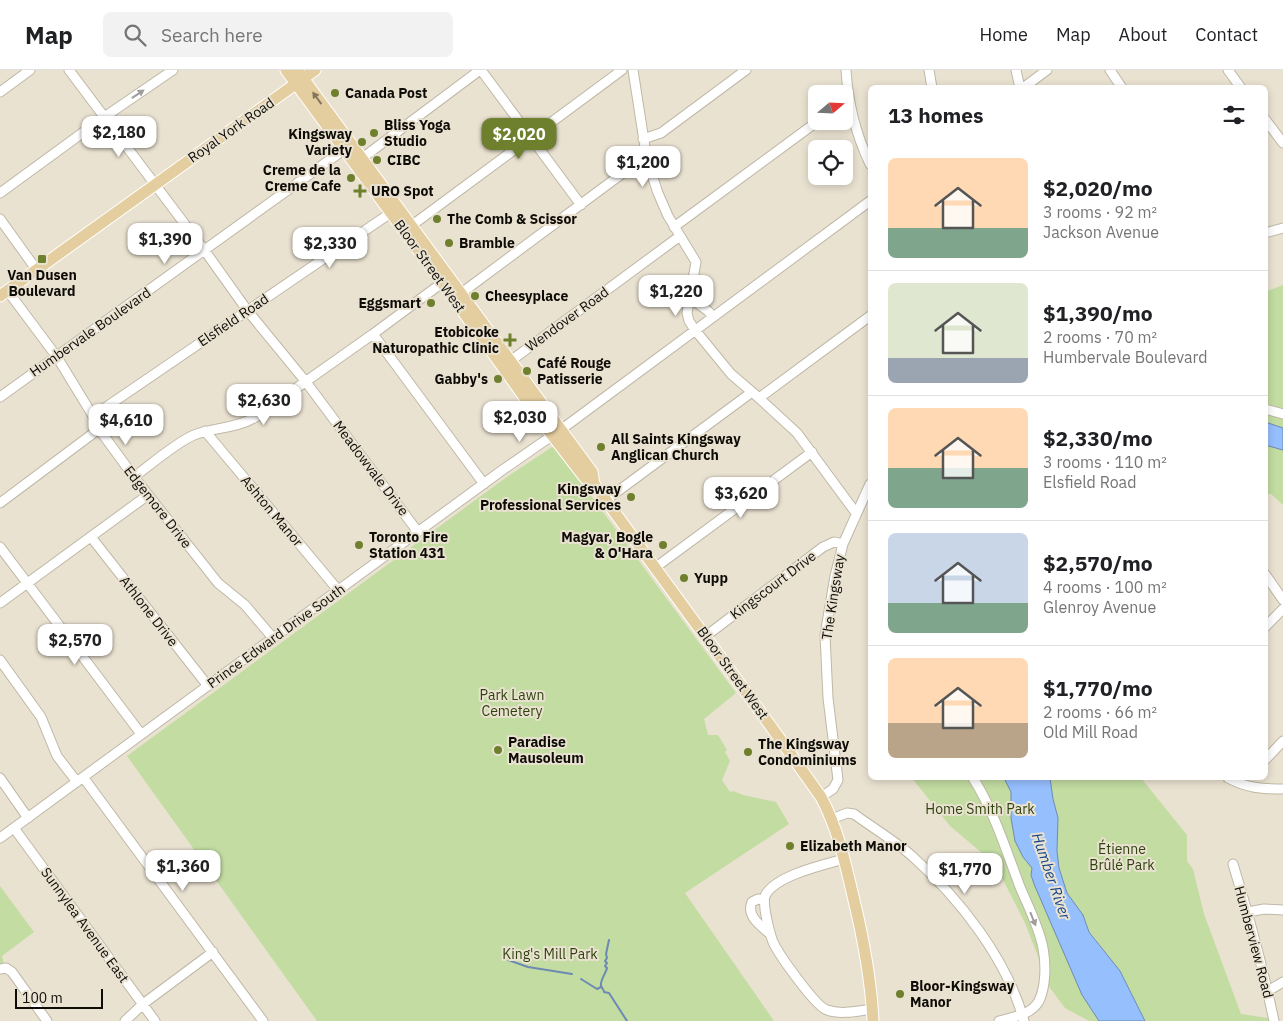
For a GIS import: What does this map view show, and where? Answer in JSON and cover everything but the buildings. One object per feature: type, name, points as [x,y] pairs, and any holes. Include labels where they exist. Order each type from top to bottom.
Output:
[{"type":"main road","name":"Bloor Street West","points":[[286,70],[299,78],[557,433],[592,472],[594,484],[821,797],[832,819],[844,859],[866,956],[873,1015]]},
{"type":"main road","name":"Royal York Road","points":[[4,293],[299,78],[315,70]]},
{"type":"street","points":[[0,92],[30,70]]},
{"type":"street","name":"Meadowvale Drive","points":[[69,70],[247,310],[306,382],[418,532]]},
{"type":"street","points":[[0,193],[104,117],[173,70]]},
{"type":"street","points":[[358,161],[481,70],[581,204]]},
{"type":"street","points":[[408,228],[530,136],[622,70]]},
{"type":"street","points":[[633,70],[647,160],[658,193],[674,227],[696,262],[689,297],[687,314],[689,321],[731,374],[797,433],[856,513]]},
{"type":"street","points":[[643,139],[661,133],[746,70]]},
{"type":"street","points":[[846,70],[846,85]]},
{"type":"street","points":[[930,70],[932,85]]},
{"type":"street","points":[[1016,70],[1021,85]]},
{"type":"street","points":[[1026,85],[1047,70]]},
{"type":"street","points":[[1110,70],[1120,85]]},
{"type":"street","points":[[1228,70],[1239,85]]},
{"type":"street","points":[[853,120],[868,159]]},
{"type":"street","points":[[1268,123],[1283,143]]},
{"type":"street","points":[[674,227],[808,128]]},
{"type":"street","name":"Humbervale Boulevard","points":[[0,397],[348,147]]},
{"type":"street","points":[[458,296],[631,167],[647,160]]},
{"type":"street","name":"Prince Edward Drive South","points":[[0,838],[338,590],[557,433],[868,202]]},
{"type":"street","name":"Elsfield Road","points":[[94,416],[395,210]]},
{"type":"street","points":[[0,219],[36,269]]},
{"type":"street","points":[[1268,232],[1283,228]]},
{"type":"street","name":"Wendover Road","points":[[507,364],[680,236]]},
{"type":"street","points":[[134,477],[190,437],[205,431],[233,427],[247,422],[373,334],[445,280]]},
{"type":"street","name":"Edgemore Drive","points":[[4,293],[57,357],[94,416],[99,429],[148,495],[218,583],[245,605],[273,638]]},
{"type":"street","points":[[689,297],[713,317]]},
{"type":"street","points":[[606,500],[868,317]]},
{"type":"street","points":[[373,334],[484,484]]},
{"type":"street","points":[[1268,410],[1283,414]]},
{"type":"street","points":[[0,503],[99,429]]},
{"type":"street","name":"Ashton Manor","points":[[205,431],[338,590]]},
{"type":"street","points":[[656,567],[812,452]]},
{"type":"street","points":[[842,493],[855,496],[868,488]]},
{"type":"street","name":"The Kingsway","points":[[821,797],[833,789],[838,780],[828,698],[825,646],[827,618],[842,544],[868,488]]},
{"type":"street","points":[[0,603],[148,495]]},
{"type":"street","name":"Athlone Drive","points":[[91,536],[208,686]]},
{"type":"street","name":"Kingscourt Drive","points":[[706,636],[823,547],[834,542],[842,544]]},
{"type":"street","points":[[0,547],[141,734]]},
{"type":"street","points":[[1268,578],[1283,600]]},
{"type":"street","points":[[1268,624],[1283,609]]},
{"type":"street","points":[[0,660],[41,717],[57,756],[80,780],[213,952],[263,1021]]},
{"type":"street","points":[[1268,757],[1283,741]]},
{"type":"street","points":[[0,778],[28,818]]},
{"type":"street","points":[[974,780],[990,806],[1043,946],[1045,960],[1042,993],[1034,1007],[1023,1018],[999,1021]]},
{"type":"street","points":[[1232,780],[1242,785],[1253,782],[1264,789],[1283,788]]},
{"type":"street","points":[[832,819],[847,812],[852,813],[911,855],[926,869],[956,902],[994,952],[1006,973],[1023,1018]]},
{"type":"street","name":"Sunnylea Avenue East","points":[[14,828],[155,1021]]},
{"type":"street","points":[[844,859],[790,875],[766,894],[764,900],[770,934],[774,945],[816,1003],[826,1010],[873,1015]]},
{"type":"street","name":"Humberview Road","points":[[1233,864],[1248,912],[1274,1021]]},
{"type":"street","points":[[764,900],[758,899],[752,902],[750,913],[770,934]]},
{"type":"street","points":[[1248,912],[1264,909],[1283,910]]},
{"type":"street","points":[[125,1021],[143,1004],[213,952]]},
{"type":"street","points":[[4,969],[47,1021]]},
{"type":"street","points":[[1268,991],[1283,982]]},
{"type":"green space","points":[[1283,285],[1283,428],[1268,423],[1268,291]]},
{"type":"green space","points":[[1268,446],[1283,450],[1283,505],[1271,494],[1268,494]]},
{"type":"green space","name":"Park Lawn Cemetery","points":[[552,447],[556,448],[736,693],[704,719],[708,735],[718,735],[727,750],[725,752],[730,761],[722,780],[730,792],[733,791],[776,802],[789,824],[685,893],[774,1021],[317,1021],[127,756],[504,479]]},
{"type":"green space","name":"Home Smith Park","points":[[914,780],[1005,780],[1011,792],[1011,818],[1023,857],[1032,868],[1031,875],[1034,884],[1082,995],[1099,1021],[1089,1021],[1065,1008],[1050,988],[1025,923],[995,864],[950,826]]},
{"type":"green space","name":"Étienne Brûlé Park","points":[[1050,780],[1143,780],[1187,835],[1187,861],[1193,869],[1204,914],[1241,1014],[1268,1018],[1269,1021],[1145,1021],[1120,971],[1089,931],[1085,919],[1067,893],[1059,868],[1057,851],[1058,818]]},
{"type":"green space","points":[[0,886],[34,932],[2,956],[4,965],[0,965]]},
{"type":"water","points":[[1268,423],[1283,428],[1283,450],[1268,446]]},
{"type":"water","name":"Humber River","points":[[1005,780],[1050,780],[1058,818],[1057,851],[1059,868],[1067,893],[1083,915],[1089,932],[1120,971],[1145,1021],[1099,1021],[1082,995],[1034,884],[1031,875],[1032,868],[1023,857],[1015,841],[1011,818],[1011,792]]},
{"type":"waterway","points":[[609,940],[605,961],[607,968],[601,981],[601,986],[604,992],[609,993],[627,1021]]},
{"type":"waterway","points":[[508,960],[528,967],[572,974]]},
{"type":"waterway","points":[[581,979],[597,989],[601,987]]},
{"type":"place","name":"Canada Post","points":[[335,93]]},
{"type":"place","name":"Bliss Yoga Studio","points":[[374,133]]},
{"type":"place","name":"Kingsway Variety","points":[[362,142]]},
{"type":"place","name":"CIBC","points":[[377,160]]},
{"type":"place","name":"Creme de la Creme Cafe","points":[[351,178]]},
{"type":"place","name":"URO Spot","points":[[360,191]]},
{"type":"place","name":"The Comb & Scissor","points":[[437,219]]},
{"type":"place","name":"Bramble","points":[[449,243]]},
{"type":"place","name":"Van Dusen Boulevard","points":[[42,259]]},
{"type":"place","name":"Cheesyplace","points":[[475,296]]},
{"type":"place","name":"Eggsmart","points":[[431,303]]},
{"type":"place","name":"Etobicoke Naturopathic Clinic","points":[[510,340]]},
{"type":"place","name":"Café Rouge Patisserie","points":[[527,371]]},
{"type":"place","name":"Gabby's","points":[[498,379]]},
{"type":"place","name":"All Saints Kingsway Anglican Church","points":[[601,447]]},
{"type":"place","name":"Kingsway Professional Services","points":[[631,497]]},
{"type":"place","name":"Toronto Fire Station 431","points":[[359,545]]},
{"type":"place","name":"Magyar, Bogle & O'Hara","points":[[663,545]]},
{"type":"place","name":"Yupp","points":[[684,578]]},
{"type":"place","name":"Paradise Mausoleum","points":[[498,750]]},
{"type":"place","name":"The Kingsway Condominiums","points":[[748,752]]},
{"type":"place","name":"Elizabeth Manor","points":[[790,846]]},
{"type":"place","name":"Bloor-Kingsway Manor","points":[[900,994]]},
{"type":"park label","name":"King's Mill Park","points":[[550,954]]}]
